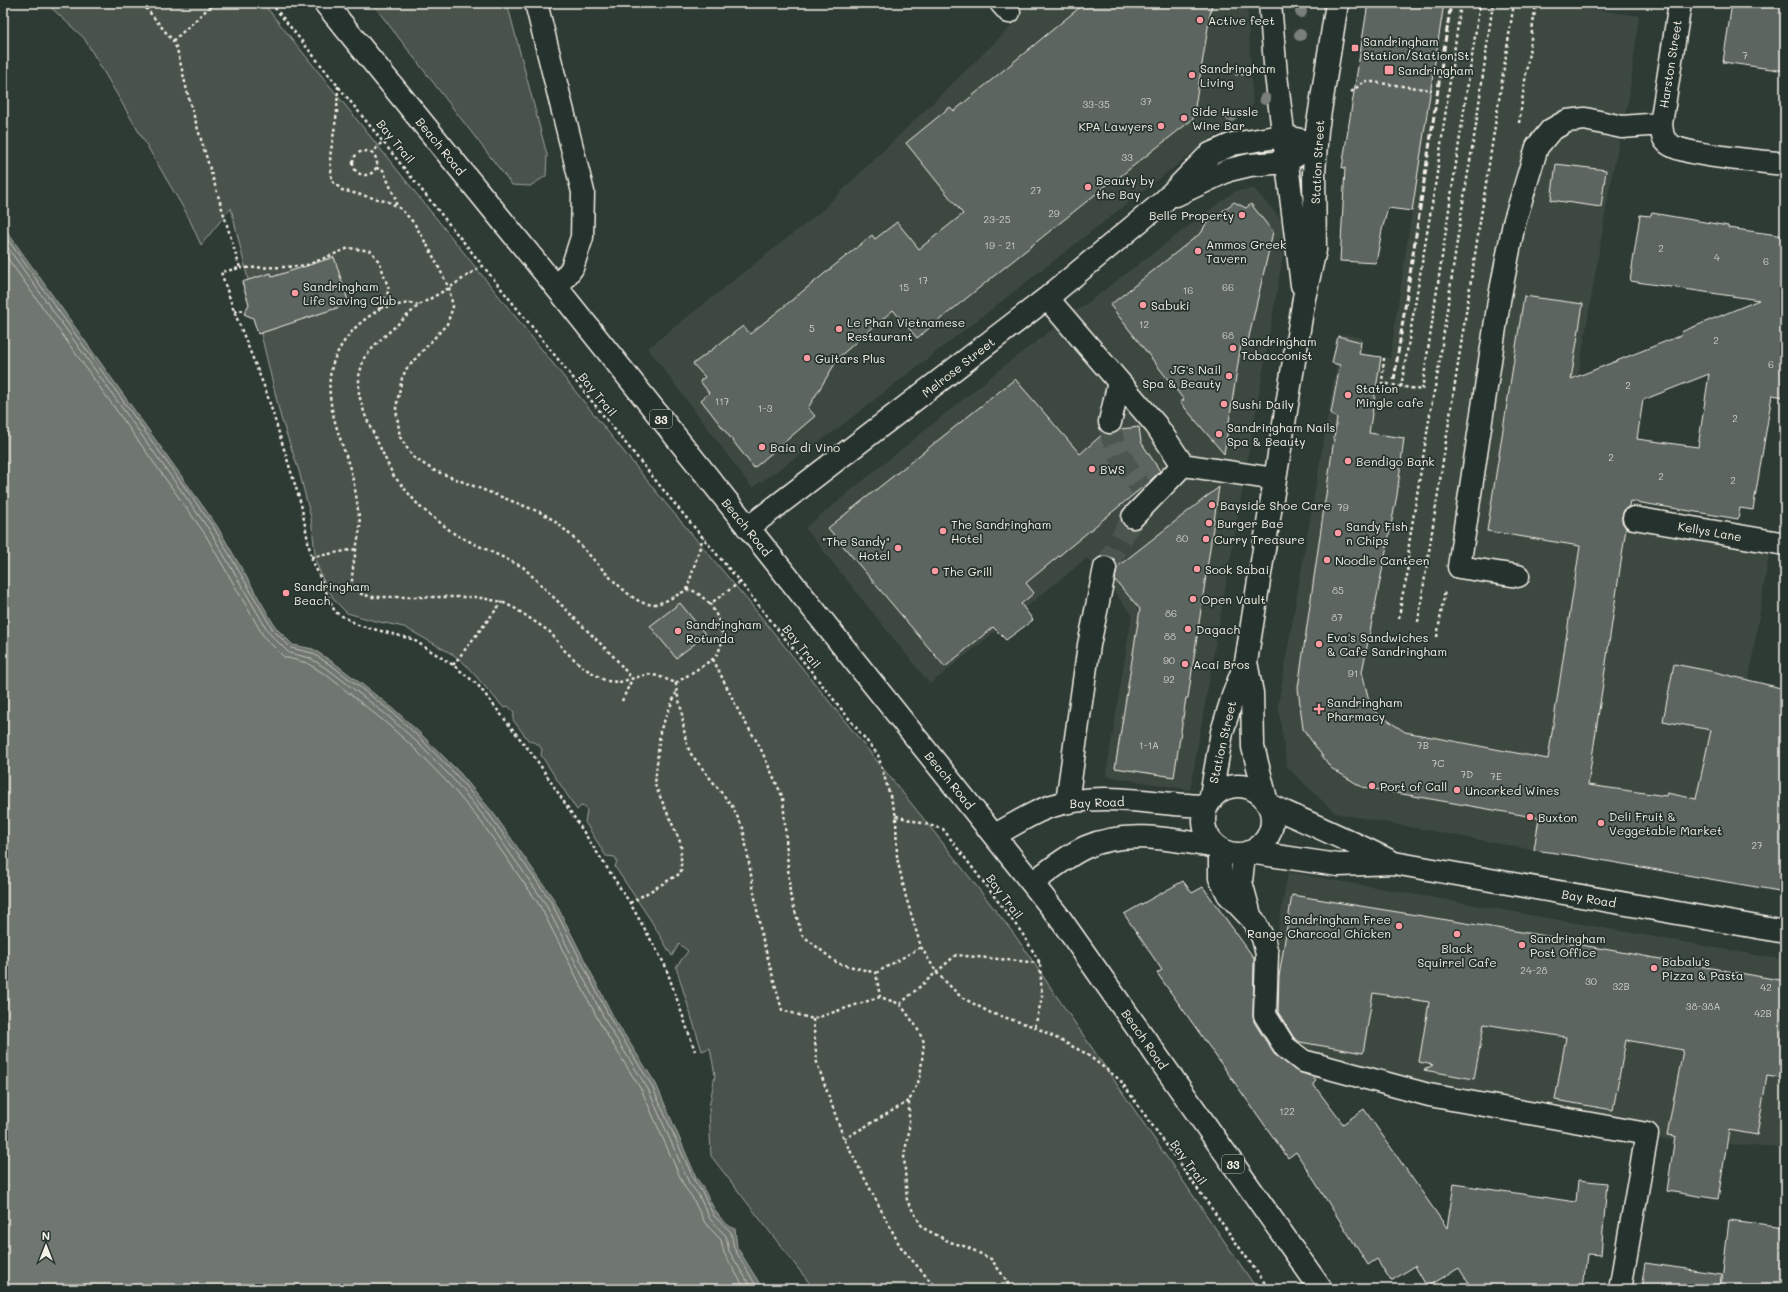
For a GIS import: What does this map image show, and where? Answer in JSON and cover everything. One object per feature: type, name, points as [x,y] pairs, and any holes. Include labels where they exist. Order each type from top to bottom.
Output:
[{"type":"main road","name":"Beach Road","points":[[325,3],[557,288],[1059,917],[1321,1289]]},
{"type":"main road","points":[[536,3],[583,192],[582,237],[572,268],[557,288]]},
{"type":"main road","name":"Station Street","points":[[1270,3],[1283,136],[1304,298]]},
{"type":"main road","name":"Station Street","points":[[1208,804],[1222,732],[1233,696],[1246,662],[1304,298],[1316,241],[1316,144],[1337,3]]},
{"type":"main road","name":"Harston Street","points":[[1661,124],[1680,3]]},
{"type":"main road","points":[[1518,576],[1459,567],[1501,293],[1514,223],[1537,147],[1551,130],[1567,121],[1586,119],[1622,128],[1661,124],[1664,140],[1670,145],[1690,152],[1785,164]]},
{"type":"main road","points":[[1283,136],[1316,144]]},
{"type":"main road","name":"Melrose Street","points":[[748,528],[1047,298],[1164,201],[1213,152],[1224,147],[1246,141],[1283,136]]},
{"type":"main road","points":[[1286,162],[1316,144]]},
{"type":"main road","name":"Melrose Street","points":[[1164,201],[1235,168],[1254,164],[1286,162]]},
{"type":"main road","points":[[1047,298],[1156,425],[1183,465]]},
{"type":"main road","points":[[1110,422],[1119,382]]},
{"type":"main road","points":[[1133,518],[1144,494],[1183,465],[1275,479]]},
{"type":"main road","name":"Kellys Lane","points":[[1634,518],[1785,544]]},
{"type":"main road","points":[[1067,802],[1089,645],[1105,568]]},
{"type":"main road","name":"Station Street","points":[[1246,662],[1252,693],[1253,741],[1268,804]]},
{"type":"main road","points":[[1032,883],[1085,847],[1111,840],[1151,838],[1219,848],[1228,852],[1246,853],[1260,846],[1270,830],[1272,818],[1268,804],[1263,798],[1252,789],[1239,786],[1232,786],[1220,791],[1208,804],[1204,825],[1209,837],[1219,848],[1220,878],[1228,894],[1250,915]]},
{"type":"main road","name":"Bay Road","points":[[995,835],[1033,813],[1067,802],[1104,799],[1208,804]]},
{"type":"main road","name":"Bay Road","points":[[1268,804],[1319,829],[1359,845],[1394,864]]},
{"type":"main road","points":[[1246,853],[1241,882],[1250,915],[1263,938],[1267,954],[1266,1015],[1284,1047],[1303,1061],[1429,1095],[1647,1134],[1620,1289]]},
{"type":"main road","name":"Bay Road","points":[[1246,853],[1338,864],[1394,864],[1785,932]]},
{"type":"path","points":[[142,3],[173,41],[177,49],[190,103],[240,268]]},
{"type":"path","points":[[173,41],[214,3]]},
{"type":"path","name":"Bay Trail","points":[[271,3],[740,582],[878,755],[896,816],[943,829],[1022,933],[1040,963],[1042,998],[1035,1027],[1085,1053],[1120,1080],[1269,1289]]},
{"type":"path","points":[[1401,387],[1435,188],[1462,3]]},
{"type":"path","points":[[1384,358],[1382,384],[1422,390],[1480,3]]},
{"type":"path","points":[[1399,618],[1407,576],[1411,530],[1435,380],[1438,372],[1476,125],[1493,3]]},
{"type":"path","points":[[1418,622],[1514,3]]},
{"type":"path","points":[[1351,92],[1365,81],[1432,90]]},
{"type":"path","points":[[338,86],[337,112],[330,157],[332,181],[342,190],[389,202],[401,209],[414,223],[430,250],[448,288],[454,307],[451,315],[437,337],[407,368],[399,387],[396,408],[400,437],[413,457],[433,470],[542,513],[557,522],[568,531],[600,568],[639,602],[651,605],[662,603],[687,590],[695,592],[710,604],[721,625],[720,647],[718,654],[676,683]]},
{"type":"path","points":[[371,154],[383,141]]},
{"type":"path","points":[[366,152],[371,154],[377,160],[376,168],[371,174],[359,174],[354,167],[354,159],[359,153],[366,152]]},
{"type":"path","points":[[376,168],[383,170],[396,200],[396,206]]},
{"type":"path","points":[[676,683],[648,674],[620,682],[606,681],[584,668],[564,650],[550,632],[516,609],[502,602],[476,596],[373,596],[360,594],[353,587],[351,578],[360,526],[358,509],[351,470],[334,420],[330,396],[330,383],[332,368],[342,345],[358,325],[380,308],[389,290],[380,262],[371,251],[349,248],[307,265],[240,268],[221,272],[234,311],[266,391],[301,504],[311,557],[334,612],[358,625],[412,639],[454,665],[477,684],[536,759],[630,903],[665,965],[695,1051]]},
{"type":"path","points":[[483,265],[419,305],[378,342],[364,358],[359,376],[359,396],[365,415],[393,474],[420,507],[456,535],[523,567],[616,659],[632,679]]},
{"type":"path","points":[[380,308],[410,303],[419,305]]},
{"type":"path","points":[[234,311],[246,310]]},
{"type":"path","points":[[687,590],[703,537]]},
{"type":"path","points":[[311,557],[357,549]]},
{"type":"path","points":[[710,604],[740,582]]},
{"type":"path","points":[[454,665],[502,602]]},
{"type":"path","points":[[712,659],[740,714],[759,745],[783,798],[790,894],[802,935],[837,963],[876,973],[922,947]]},
{"type":"path","points":[[622,701],[632,679]]},
{"type":"path","points":[[676,683],[676,693],[681,708],[686,744],[691,754],[732,806],[743,828],[761,933],[782,1010],[813,1019],[880,997],[900,1004],[916,1026],[924,1042],[920,1078],[909,1101],[909,1132],[904,1154],[907,1201],[923,1228],[950,1242],[967,1247],[991,1259],[1007,1281],[1010,1289]]},
{"type":"path","points":[[630,903],[682,873],[681,844],[654,786],[660,730],[676,693]]},
{"type":"path","points":[[896,816],[897,858],[906,897],[922,947],[937,973],[961,997],[991,1013],[1035,1027]]},
{"type":"path","points":[[900,1004],[937,973],[956,954],[1040,963]]},
{"type":"path","points":[[876,973],[880,997]]},
{"type":"path","points":[[813,1019],[817,1063],[844,1139],[900,1246],[937,1289]]},
{"type":"path","points":[[844,1139],[909,1101]]},
{"type":"shaded area","points":[[46,3],[263,3],[662,499],[749,602],[927,823],[1014,934],[1257,1289],[814,1289],[711,1156],[709,1108],[715,1075],[710,1048],[702,1051],[676,967],[688,951],[679,944],[672,956],[650,919],[615,867],[617,861],[615,857],[606,856],[585,822],[587,811],[585,807],[581,806],[577,810],[541,755],[542,750],[540,746],[529,741],[513,720],[514,712],[508,706],[504,708],[465,664],[454,655],[404,627],[347,613],[335,601],[323,580],[316,562],[311,518],[299,471],[281,418],[231,208],[201,245],[188,216],[84,38]]},
{"type":"shaded area","points":[[372,3],[507,3],[547,155],[546,176],[530,186],[512,185]]},
{"type":"shaded area","points":[[1011,3],[1247,3],[1253,106],[833,432],[752,488],[648,348],[819,213],[1022,16]]},
{"type":"shaded area","points":[[1443,3],[1551,3],[1639,16],[1629,97],[1611,179],[1556,510],[1770,548],[1739,740],[1785,892],[1534,850],[1335,813],[1287,767],[1278,705],[1342,334],[1362,338],[1362,354],[1390,358]]},
{"type":"shaded area","points":[[1254,189],[1288,227],[1190,790],[1106,776],[1132,614],[1087,558],[930,684],[805,528],[1004,366],[1235,191]]},
{"type":"shaded area","points":[[1288,872],[1785,960],[1785,1148],[1660,1139],[1482,1100],[1309,1059],[1270,1012],[1273,959]]},
{"type":"water","points":[[3,226],[217,526],[276,628],[293,645],[313,649],[337,665],[395,710],[460,773],[494,814],[553,898],[615,1020],[656,1084],[697,1179],[722,1220],[735,1229],[737,1247],[763,1289],[3,1289]]},
{"type":"building","points":[[1085,3],[1212,3],[1193,119],[1118,178],[1117,177],[917,338],[893,310],[839,357],[808,408],[815,416],[754,468],[701,400],[709,393],[700,381],[705,377],[693,364],[743,326],[750,334],[872,235],[875,239],[897,222],[919,249],[963,214],[906,143],[950,107],[954,111]]},
{"type":"building","points":[[1368,3],[1444,3],[1412,211],[1388,208],[1376,263],[1340,261],[1345,168],[1342,168]]},
{"type":"building","points":[[1732,3],[1785,3],[1785,71],[1723,62]]},
{"type":"building","points":[[1556,164],[1606,170],[1601,207],[1551,200]]},
{"type":"building","points":[[1234,202],[1246,208],[1251,204],[1273,232],[1248,341],[1241,344],[1224,454],[1180,402],[1184,400],[1110,305],[1202,232],[1205,225]]},
{"type":"building","points":[[1652,213],[1728,226],[1728,228],[1785,236],[1785,397],[1772,395],[1753,510],[1740,508],[1738,519],[1630,501],[1629,506],[1624,510],[1622,522],[1626,528],[1588,785],[1666,796],[1667,793],[1696,799],[1711,730],[1663,721],[1674,664],[1715,672],[1785,689],[1785,892],[1534,850],[1539,818],[1362,787],[1331,768],[1303,729],[1298,688],[1337,418],[1331,413],[1340,365],[1332,363],[1338,336],[1361,342],[1359,354],[1381,357],[1369,433],[1404,438],[1397,495],[1362,672],[1371,709],[1405,732],[1548,759],[1580,546],[1487,531],[1524,296],[1583,304],[1571,379],[1682,335],[1681,332],[1759,300],[1630,281],[1640,215],[1651,216]],"holes":[[[1709,374],[1698,447],[1637,439],[1643,400]]]},
{"type":"building","name":"Sandringham Life Saving Club","points":[[334,257],[349,304],[258,334],[253,318],[244,314],[249,304],[242,282],[271,273],[272,277]]},
{"type":"building","points":[[1015,379],[1080,454],[1104,433],[1113,434],[1120,429],[1139,427],[1141,442],[1160,471],[1150,481],[1026,583],[1034,593],[1021,604],[1033,620],[1006,640],[993,627],[945,667],[828,528]]},
{"type":"building","points":[[1219,487],[1188,698],[1186,698],[1174,777],[1115,768],[1140,609],[1115,580],[1117,567]]},
{"type":"building","name":"Sandringham Rotunda","points":[[680,603],[706,635],[676,658],[650,626]]},
{"type":"building","points":[[1183,881],[1192,893],[1203,887],[1254,958],[1254,1022],[1274,1054],[1296,1071],[1313,1077],[1316,1081],[1313,1084],[1343,1124],[1364,1109],[1447,1228],[1454,1184],[1576,1202],[1578,1180],[1607,1183],[1601,1255],[1587,1254],[1583,1289],[1497,1289],[1486,1287],[1483,1289],[1472,1289],[1459,1268],[1427,1287],[1415,1266],[1391,1281],[1377,1259],[1368,1265],[1296,1152],[1288,1158],[1157,973],[1162,970],[1124,914]]},
{"type":"building","points":[[1292,895],[1571,940],[1570,943],[1785,981],[1785,1079],[1767,1076],[1757,1135],[1729,1130],[1718,1199],[1667,1191],[1675,1136],[1667,1135],[1683,1050],[1626,1040],[1613,1110],[1555,1100],[1566,1037],[1484,1024],[1474,1079],[1424,1070],[1433,1065],[1419,1062],[1429,1002],[1373,993],[1363,1053],[1300,1042],[1294,1038],[1278,1012],[1279,977]]},
{"type":"building","points":[[1729,1220],[1785,1227],[1785,1289],[1721,1289]]},
{"type":"building","points":[[1645,1263],[1721,1274],[1720,1289],[1641,1289]]},
{"type":"tunnel","points":[[1110,422],[1113,440],[1117,449],[1125,465],[1141,488]]},
{"type":"tunnel","points":[[1105,568],[1133,517]]},
{"type":"railway","points":[[1394,380],[1451,3]]},
{"type":"place","name":"Active feet","points":[[1200,20]]},
{"type":"place","name":"Sandringham Station/Station St","points":[[1355,48]]},
{"type":"place","name":"Sandringham","points":[[1389,70]]},
{"type":"place","name":"Sandringham Living","points":[[1192,75]]},
{"type":"place","name":"Side Hussle Wine Bar","points":[[1184,118]]},
{"type":"place","name":"KPA Lawyers","points":[[1161,126]]},
{"type":"place","name":"Beauty by the Bay","points":[[1088,187]]},
{"type":"place","name":"Belle Property","points":[[1242,215]]},
{"type":"place","name":"Ammos Greek Tavern","points":[[1198,251]]},
{"type":"place","name":"Sandringham Life Saving Club","points":[[295,293]]},
{"type":"place","name":"Sabuki","points":[[1143,305]]},
{"type":"place","name":"Le Phan Vietnamese Restaurant","points":[[839,329]]},
{"type":"place","name":"Sandringham Tobacconist","points":[[1233,348]]},
{"type":"place","name":"Guitars Plus","points":[[807,358]]},
{"type":"place","name":"JG's Nail Spa & Beauty","points":[[1229,376]]},
{"type":"place","name":"Station Mingle cafe","points":[[1348,395]]},
{"type":"place","name":"Sushi Daily","points":[[1224,404]]},
{"type":"place","name":"Sandringham Nails Spa & Beauty","points":[[1219,434]]},
{"type":"place","name":"Baia di Vino","points":[[762,447]]},
{"type":"place","name":"Bendigo Bank","points":[[1348,461]]},
{"type":"place","name":"BWS","points":[[1092,469]]},
{"type":"place","name":"Bayside Shoe Care","points":[[1212,505]]},
{"type":"place","name":"Burger Bae","points":[[1209,523]]},
{"type":"place","name":"The Sandringham Hotel","points":[[943,531]]},
{"type":"place","name":"Sandy Fish n Chips","points":[[1338,533]]},
{"type":"place","name":"Curry Treasure","points":[[1206,539]]},
{"type":"place","name":"\"The Sandy\" Hotel","points":[[898,548]]},
{"type":"place","name":"Noodle Canteen","points":[[1327,560]]},
{"type":"place","name":"Sook Sabai","points":[[1197,569]]},
{"type":"place","name":"The Grill","points":[[935,571]]},
{"type":"place","name":"Sandringham Beach","points":[[286,593]]},
{"type":"place","name":"Open Vault","points":[[1193,599]]},
{"type":"place","name":"Dagach","points":[[1188,629]]},
{"type":"place","name":"Sandringham Rotunda","points":[[678,631]]},
{"type":"place","name":"Eva's Sandwiches & Cafe Sandringham","points":[[1319,644]]},
{"type":"place","name":"Acai Bros","points":[[1185,664]]},
{"type":"place","name":"Sandringham Pharmacy","points":[[1319,709]]},
{"type":"place","name":"Port of Call","points":[[1372,786]]},
{"type":"place","name":"Uncorked Wines","points":[[1457,790]]},
{"type":"place","name":"Buxton","points":[[1530,817]]},
{"type":"place","name":"Deli Fruit & Veggetable Market","points":[[1601,823]]},
{"type":"place","name":"Sandringham Free Range Charcoal Chicken","points":[[1399,926]]},
{"type":"place","name":"Black Squirrel Cafe","points":[[1457,934]]},
{"type":"place","name":"Sandringham Post Office","points":[[1522,945]]},
{"type":"place","name":"Babalu's Pizza & Pasta","points":[[1654,968]]}]
